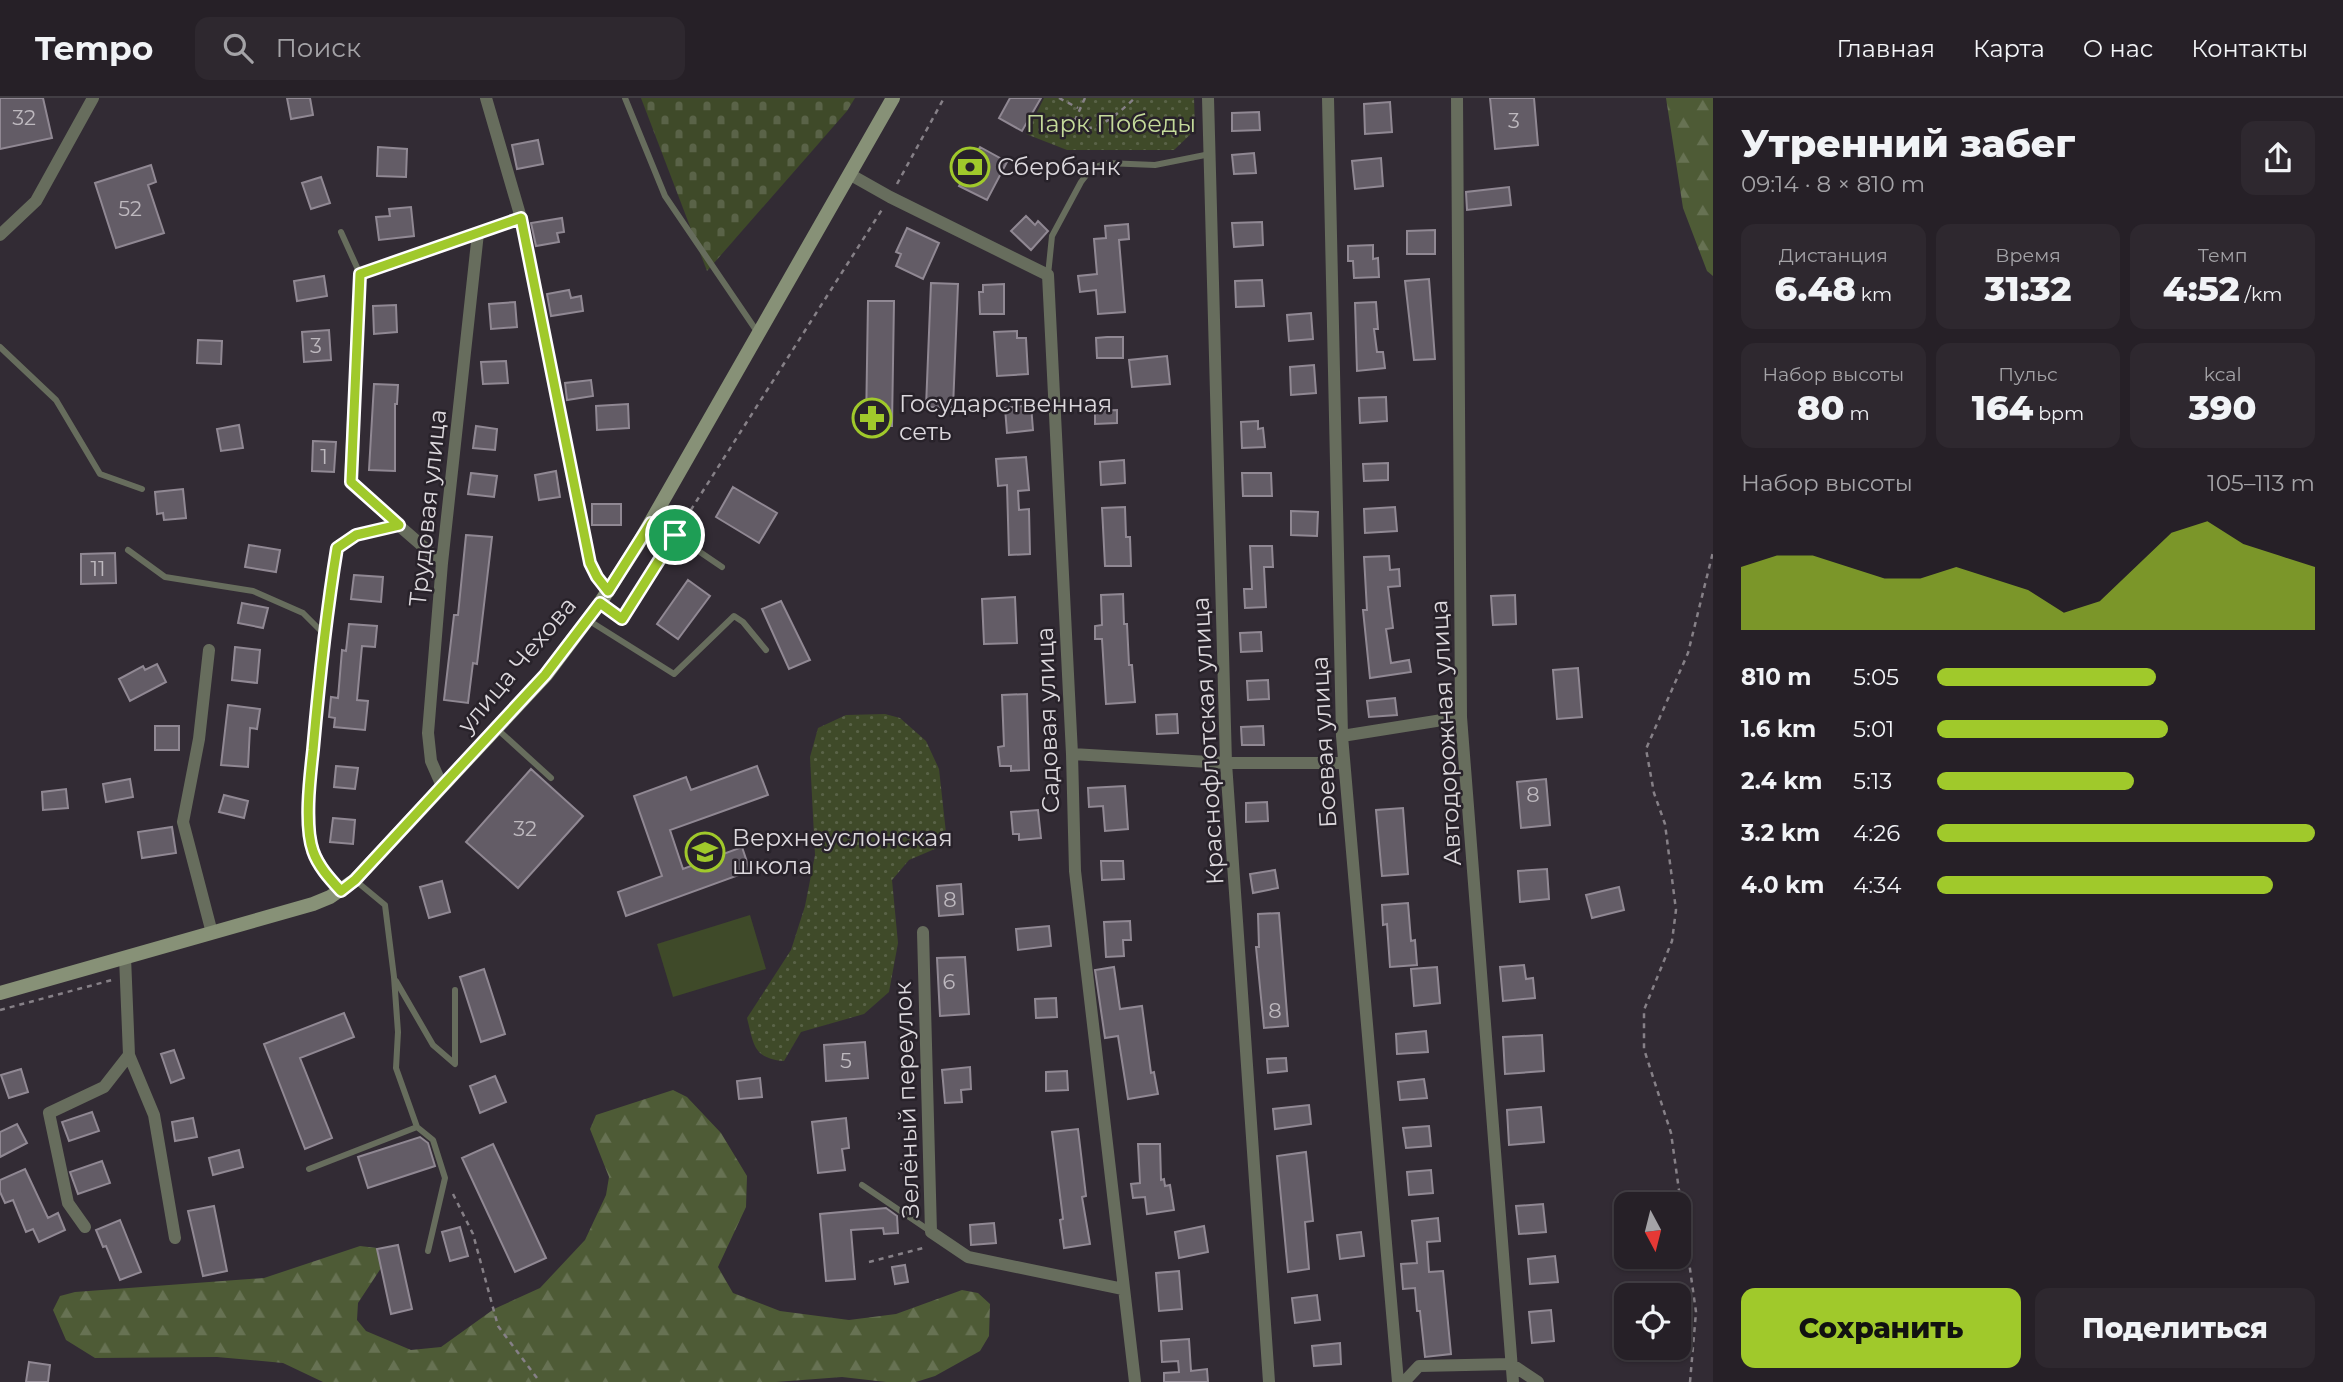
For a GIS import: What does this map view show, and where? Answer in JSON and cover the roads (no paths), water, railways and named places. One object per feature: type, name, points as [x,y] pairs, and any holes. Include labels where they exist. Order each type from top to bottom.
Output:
[{"type":"street","points":[[0,235],[36,201],[93,98]]},
{"type":"street","points":[[486,98],[521,218],[590,563],[604,597]]},
{"type":"street","name":"улица Чехова","points":[[0,993],[313,904],[341,891],[355,880],[545,675],[604,597],[651,523],[893,98]]},
{"type":"street","name":"Краснофлотская улица","points":[[1208,98],[1226,763],[1269,1382]]},
{"type":"street","name":"Боевая улица","points":[[1328,98],[1342,736],[1398,1382]]},
{"type":"street","name":"Автодорожная улица","points":[[1457,98],[1461,717],[1513,1382]]},
{"type":"street","points":[[851,175],[1048,275]]},
{"type":"street","points":[[442,563],[351,482],[360,274],[521,218]]},
{"type":"street","name":"Трудовая улица","points":[[442,786],[431,761],[428,733],[442,563],[478,233]]},
{"type":"street","name":"Садовая улица","points":[[1048,275],[1072,754],[1075,870],[1135,1382]]},
{"type":"street","points":[[324,633],[309,786],[310,834],[313,851],[324,871],[341,891]]},
{"type":"street","points":[[209,650],[199,739],[183,822],[212,933]]},
{"type":"street","points":[[1342,736],[1461,717]]},
{"type":"street","points":[[1072,754],[1226,763],[1344,763]]},
{"type":"street","name":"Зелёный переулок","points":[[923,932],[937,1235],[968,1257],[1123,1289]]},
{"type":"street","points":[[125,957],[129,1055],[154,1115],[175,1238]]},
{"type":"street","points":[[85,1227],[68,1203],[49,1113],[104,1087],[129,1055]]},
{"type":"street","points":[[1404,1382],[1419,1366],[1511,1364],[1538,1382]]},
{"type":"lane","points":[[625,98],[665,196],[759,334]]},
{"type":"lane","points":[[1048,275],[1052,236],[1080,181],[1091,169],[1106,163],[1155,165],[1210,154]]},
{"type":"lane","points":[[341,232],[360,274]]},
{"type":"lane","points":[[0,347],[56,400],[100,474],[142,489]]},
{"type":"lane","points":[[651,523],[675,535],[722,566]]},
{"type":"lane","points":[[128,550],[165,577],[253,590],[303,613],[324,633]]},
{"type":"lane","points":[[588,620],[674,674],[734,616],[743,622],[766,650]]},
{"type":"lane","points":[[496,728],[551,778]]},
{"type":"lane","points":[[355,880],[385,905],[398,1032],[396,1068],[417,1127],[433,1140],[445,1178],[428,1251]]},
{"type":"lane","points":[[394,977],[433,1045],[455,1064],[456,990]]},
{"type":"lane","points":[[309,1169],[417,1127]]},
{"type":"lane","points":[[862,1185],[937,1235]]},
{"type":"place","name":"Сбербанк","points":[[970,167]]},
{"type":"place","name":"Государственная сеть","points":[[872,418]]},
{"type":"place","name":"Верхнеуслонская школа","points":[[705,852]]},
{"type":"park label","name":"Парк Победы","points":[[1111,124]]}]
